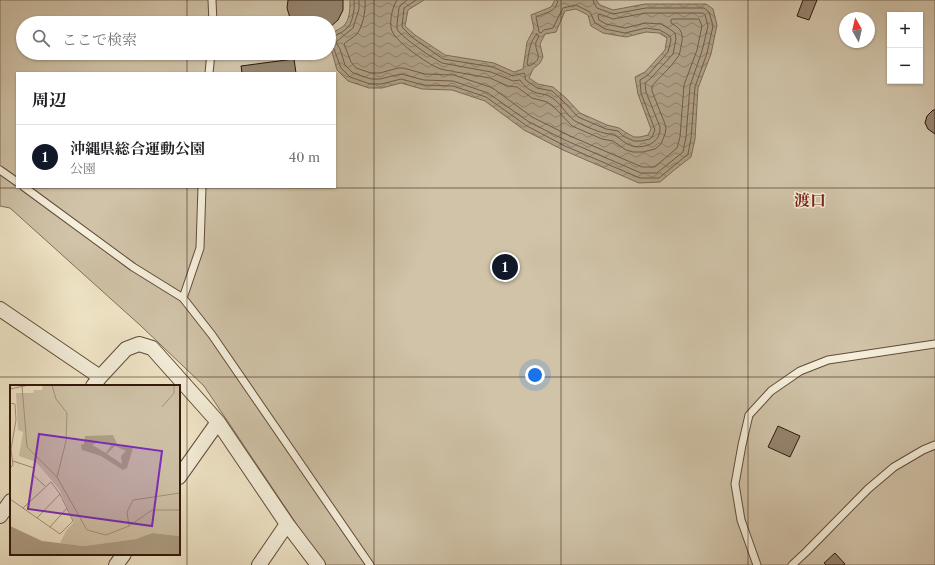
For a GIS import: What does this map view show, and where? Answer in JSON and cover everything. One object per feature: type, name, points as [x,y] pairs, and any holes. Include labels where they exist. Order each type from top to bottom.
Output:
[{"type":"street","points":[[0,309],[97,381],[126,349],[138,344],[152,348],[218,422],[287,524],[318,565]]},
{"type":"street","points":[[180,476],[218,422]]},
{"type":"street","points":[[0,516],[10,502]]},
{"type":"street","points":[[259,565],[287,524]]},
{"type":"street","points":[[116,565],[123,555]]},
{"type":"lane","points":[[212,0],[213,16]]},
{"type":"lane","points":[[209,72],[210,60]]},
{"type":"lane","points":[[0,170],[16,181]]},
{"type":"lane","points":[[25,188],[133,267],[183,298],[212,335],[370,565]]},
{"type":"lane","points":[[183,298],[200,248],[202,188]]},
{"type":"lane","points":[[757,565],[741,520],[735,484],[749,415],[771,390],[800,371],[828,360],[935,344]]},
{"type":"lane","points":[[792,565],[868,489],[894,467],[923,450],[935,445]]},
{"type":"shaded area","points":[[0,0],[935,0],[935,565],[324,565],[204,386],[141,326],[10,208],[0,206]]},
{"type":"water","points":[[350,0],[424,0],[408,10],[405,26],[415,35],[445,55],[494,63],[514,72],[523,69],[527,42],[534,29],[531,15],[551,7],[555,0],[596,0],[600,5],[613,10],[645,4],[706,4],[713,9],[717,25],[711,54],[698,88],[695,139],[691,157],[660,182],[639,183],[563,150],[524,130],[485,101],[452,90],[422,89],[401,83],[382,88],[369,88],[348,81],[337,70],[334,60],[336,60],[336,31],[345,25],[349,15]],"holes":[[[576,9],[588,15],[591,26],[603,33],[626,37],[646,32],[659,33],[667,38],[665,50],[645,72],[635,77],[638,94],[651,129],[648,135],[634,137],[619,128],[607,125],[580,113],[553,87],[538,84],[529,78],[533,69],[540,63],[543,57],[540,44],[545,34],[556,32],[565,11]]]},
{"type":"building","points":[[288,0],[343,0],[343,10],[336,22],[336,16],[289,16],[287,8]]},
{"type":"building","points":[[803,0],[817,0],[809,20],[797,16]]},
{"type":"building","points":[[294,60],[296,72],[242,72],[241,66]]},
{"type":"building","points":[[935,110],[935,134],[928,129],[925,123],[927,116]]},
{"type":"building","points":[[778,426],[800,436],[790,457],[768,447]]},
{"type":"building","points":[[835,553],[845,564],[826,565],[824,563]]},
{"type":"place","name":"沖縄県総合運動公園","points":[[505,267]]},
{"type":"district","name":"渡口","points":[[810,200]]}]
